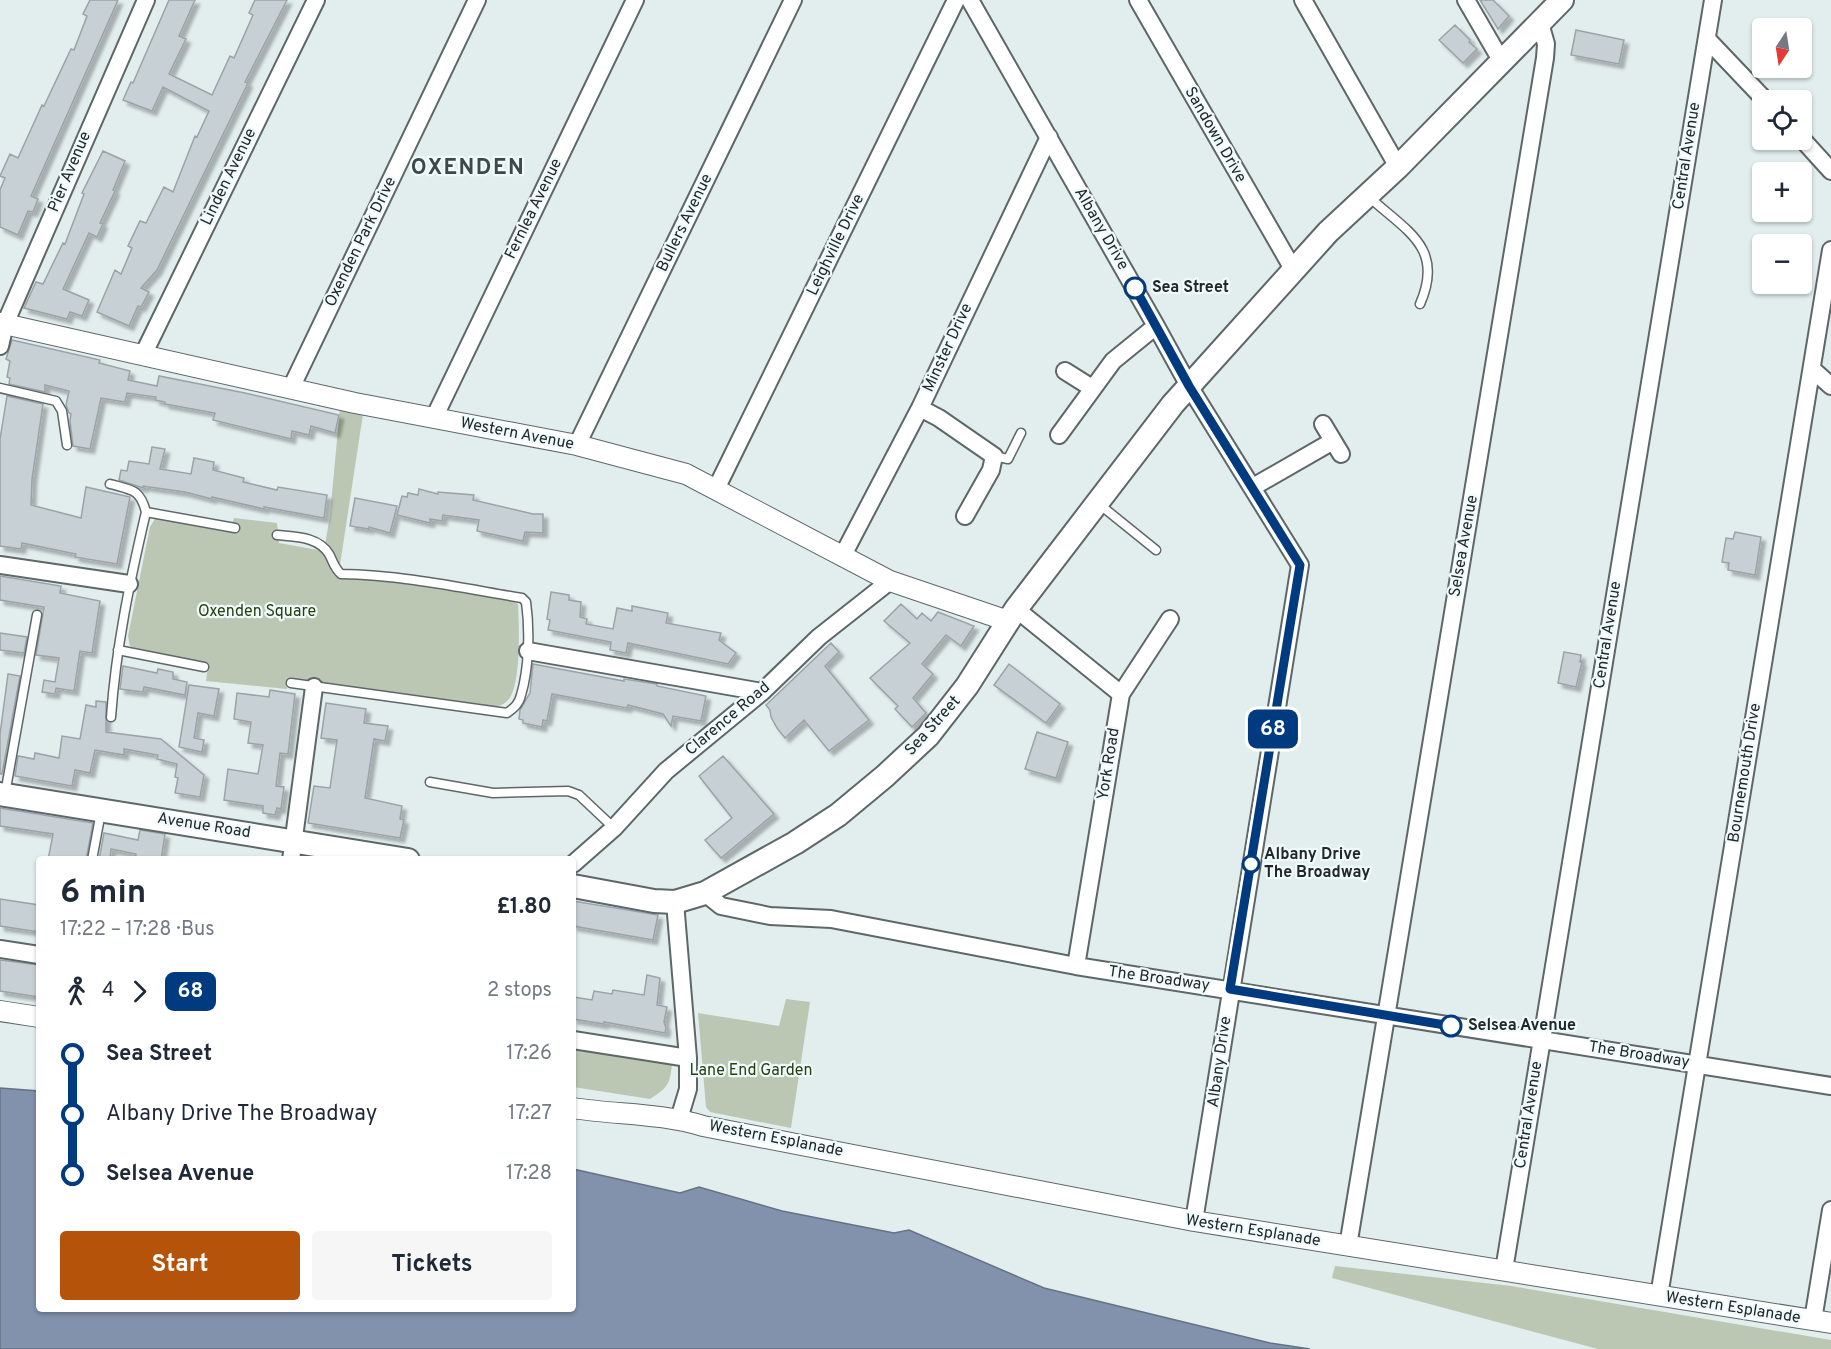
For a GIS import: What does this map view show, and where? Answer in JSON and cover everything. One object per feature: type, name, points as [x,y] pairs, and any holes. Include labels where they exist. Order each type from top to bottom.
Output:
[{"type":"main road","name":"Sea Street","points":[[675,902],[705,893],[786,849],[838,815],[928,736],[961,695],[1012,615],[1097,502],[1189,386],[1328,232],[1398,167],[1562,0]]},
{"type":"main road","name":"Avenue Road","points":[[2,794],[101,809],[293,850],[362,856]]},
{"type":"main road","points":[[576,887],[654,901],[675,902]]},
{"type":"street","name":"Pier Avenue","points":[[0,346],[2,323],[146,0]]},
{"type":"street","name":"Linden Avenue","points":[[143,355],[316,0]]},
{"type":"street","name":"Oxenden Park Drive","points":[[291,388],[477,0]]},
{"type":"street","name":"Fernlea Avenue","points":[[434,418],[635,0]]},
{"type":"street","name":"Bullers Avenue","points":[[577,445],[793,0]]},
{"type":"street","name":"Leighville Drive","points":[[716,489],[956,0]]},
{"type":"street","name":"Albany Drive","points":[[970,0],[1189,386],[1300,565],[1194,1221]]},
{"type":"street","name":"Sandown Drive","points":[[1138,0],[1293,269]]},
{"type":"street","points":[[1303,0],[1398,167]]},
{"type":"street","points":[[1466,0],[1502,62]]},
{"type":"street","name":"Central Avenue","points":[[1504,1270],[1713,0]]},
{"type":"street","name":"Selsea Avenue","points":[[1348,1246],[1545,58],[1546,44],[1540,23]]},
{"type":"street","points":[[1707,39],[1755,90]]},
{"type":"street","name":"Minster Drive","points":[[842,556],[920,408],[1048,137]]},
{"type":"street","points":[[1812,150],[1831,171]]},
{"type":"street","name":"Bournemouth Drive","points":[[1659,1296],[1831,250]]},
{"type":"street","name":"Western Avenue","points":[[2,323],[291,388],[577,445],[686,474],[890,581],[1012,615]]},
{"type":"street","points":[[1059,435],[1113,361],[1156,326]]},
{"type":"street","points":[[1812,369],[1831,386]]},
{"type":"street","points":[[1065,371],[1092,388]]},
{"type":"street","points":[[920,408],[939,418],[994,456],[991,470],[965,516]]},
{"type":"street","points":[[1253,487],[1337,448],[1323,423]]},
{"type":"street","points":[[0,565],[129,584]]},
{"type":"street","name":"Clarence Road","points":[[576,861],[614,828],[666,771],[762,692],[819,638],[890,581]]},
{"type":"street","points":[[1012,615],[1068,652],[1121,694],[1170,619]]},
{"type":"street","points":[[528,651],[762,692]]},
{"type":"street","points":[[293,850],[314,687]]},
{"type":"street","name":"York Road","points":[[1076,966],[1121,694]]},
{"type":"street","name":"The Broadway","points":[[705,893],[722,906],[770,916],[831,919],[1076,966],[1831,1086]]},
{"type":"street","points":[[675,902],[688,1058],[688,1089],[679,1119]]},
{"type":"street","points":[[0,949],[36,955]]},
{"type":"street","points":[[0,1011],[36,1017]]},
{"type":"street","points":[[576,1040],[688,1058]]},
{"type":"street","name":"Western Esplanade","points":[[576,1108],[679,1119],[1194,1221],[1822,1322]]},
{"type":"street","points":[[1822,1322],[1831,1210]]},
{"type":"lane","points":[[1367,196],[1423,246],[1428,262],[1428,277],[1420,304]]},
{"type":"lane","points":[[0,388],[56,401],[62,411],[67,445]]},
{"type":"lane","points":[[994,456],[1008,459],[1021,433]]},
{"type":"lane","points":[[110,484],[135,490],[146,512],[129,584],[118,650],[111,717]]},
{"type":"lane","points":[[1097,502],[1156,550]]},
{"type":"lane","points":[[146,512],[235,528]]},
{"type":"lane","points":[[277,536],[302,537],[322,545],[341,574],[376,575],[522,598],[526,602],[527,609],[528,651],[521,697],[515,707],[507,713],[291,683]]},
{"type":"lane","points":[[2,794],[37,615]]},
{"type":"lane","points":[[118,650],[204,667]]},
{"type":"lane","points":[[430,782],[507,794],[548,790],[568,791],[579,795],[614,828]]},
{"type":"lane","points":[[93,856],[101,809]]},
{"type":"green space","name":"Oxenden Square","points":[[340,408],[363,414],[340,565],[343,574],[512,601],[518,604],[519,640],[515,685],[511,695],[503,704],[493,708],[294,679],[288,679],[287,689],[206,681],[208,666],[205,664],[142,651],[130,646],[128,636],[150,527],[155,519],[230,531],[234,518],[277,523],[279,543],[324,551],[330,515]]},
{"type":"green space","name":"Lane End Garden","points":[[786,999],[810,1002],[791,1128],[710,1112],[706,1107],[698,1013],[779,1026]]},
{"type":"green space","points":[[576,1048],[672,1064],[669,1081],[664,1089],[650,1099],[576,1087]]},
{"type":"green space","points":[[1335,1266],[1511,1286],[1831,1340],[1831,1349],[1598,1349],[1332,1278]]},
{"type":"water","points":[[0,1088],[36,1091],[36,1312],[576,1312],[576,1170],[680,1193],[699,1187],[782,1211],[894,1233],[909,1230],[1044,1288],[1270,1343],[1310,1349],[0,1349]]},
{"type":"building","points":[[90,0],[118,0],[31,196],[38,199],[33,212],[28,211],[18,235],[0,227],[0,190],[5,178],[0,176],[10,154],[18,158],[71,49],[74,50],[87,16],[83,14]]},
{"type":"building","points":[[169,0],[195,0],[179,36],[186,39],[169,74],[212,95],[230,56],[234,58],[253,15],[249,13],[255,0],[287,0],[245,82],[248,83],[157,270],[141,288],[149,292],[141,307],[138,306],[129,326],[97,312],[115,270],[121,274],[132,248],[128,246],[140,221],[146,223],[164,187],[173,192],[195,136],[197,137],[209,111],[163,87],[152,111],[123,100],[131,82],[133,83]]},
{"type":"building","points":[[1480,0],[1493,0],[1509,16],[1498,29]]},
{"type":"building","points":[[1455,25],[1477,49],[1463,63],[1439,40]]},
{"type":"building","points":[[1576,30],[1624,40],[1619,64],[1571,55]]},
{"type":"building","points":[[103,151],[125,161],[113,190],[115,191],[100,223],[103,224],[97,237],[89,233],[63,289],[89,300],[82,316],[70,312],[67,319],[24,308],[36,282],[43,284],[63,243],[65,244],[84,194],[82,193]]},
{"type":"building","points":[[12,340],[100,360],[99,363],[130,371],[128,380],[157,386],[159,376],[339,415],[335,433],[311,426],[309,435],[292,431],[291,439],[213,420],[215,413],[165,404],[165,402],[155,400],[156,397],[127,393],[125,402],[101,398],[90,449],[73,446],[71,414],[66,405],[69,391],[45,385],[45,392],[9,384],[10,378],[7,377],[10,361],[6,359]]},
{"type":"building","points":[[7,396],[43,404],[32,479],[31,505],[81,518],[86,487],[130,497],[117,564],[75,557],[76,554],[22,543],[21,549],[0,546],[0,439]]},
{"type":"building","points":[[152,447],[165,449],[160,469],[191,474],[194,458],[214,462],[213,470],[244,478],[243,482],[277,490],[278,487],[327,495],[324,518],[264,507],[264,509],[185,492],[143,486],[143,488],[119,480],[121,470],[127,471],[129,461],[149,464]]},
{"type":"building","points":[[419,489],[438,494],[438,492],[474,495],[473,500],[533,514],[543,514],[543,533],[525,532],[523,541],[477,531],[479,520],[443,515],[442,521],[430,519],[430,523],[397,515],[402,496],[407,497],[408,493],[418,495]]},
{"type":"building","points":[[355,498],[397,506],[390,533],[369,527],[369,529],[350,526]]},
{"type":"building","points":[[1735,532],[1761,537],[1755,575],[1728,570],[1729,563],[1722,562],[1726,538],[1733,539]]},
{"type":"building","points":[[0,576],[61,586],[60,593],[100,601],[92,653],[80,651],[74,691],[56,688],[55,694],[42,692],[44,680],[55,682],[59,658],[36,655],[44,607],[0,600]]},
{"type":"building","points":[[551,592],[569,595],[569,600],[581,602],[580,617],[587,619],[586,624],[613,629],[617,608],[632,611],[632,606],[668,613],[666,623],[721,633],[719,640],[736,653],[728,664],[628,643],[626,653],[610,650],[611,642],[548,630],[550,620],[547,619]]},
{"type":"building","points":[[901,604],[917,619],[922,613],[931,621],[938,612],[974,626],[961,646],[946,635],[922,664],[933,674],[913,698],[926,713],[912,727],[895,709],[898,706],[870,678],[910,643],[884,621]]},
{"type":"building","points":[[0,633],[27,637],[24,653],[0,650]]},
{"type":"building","points":[[831,643],[839,652],[825,666],[869,720],[829,751],[804,720],[785,738],[777,728],[766,705]]},
{"type":"building","points":[[1564,652],[1581,655],[1580,662],[1582,662],[1576,687],[1558,683]]},
{"type":"building","points":[[533,664],[624,681],[624,679],[657,684],[657,686],[706,696],[701,721],[673,716],[671,726],[663,714],[628,705],[627,708],[552,694],[547,721],[543,720],[542,727],[523,723],[523,720],[519,719],[520,710],[530,693]]},
{"type":"building","points":[[1009,664],[1060,704],[1046,723],[994,685]]},
{"type":"building","points":[[123,666],[157,673],[158,669],[173,672],[173,679],[187,682],[185,695],[144,687],[143,692],[120,689]]},
{"type":"building","points":[[8,674],[20,676],[2,774],[0,774],[0,734]]},
{"type":"building","points":[[189,685],[219,689],[214,716],[198,713],[194,738],[204,740],[202,752],[179,747]]},
{"type":"building","points":[[270,690],[295,694],[288,754],[280,753],[276,786],[284,787],[281,809],[277,808],[275,815],[263,813],[263,806],[224,800],[228,769],[258,774],[263,745],[248,743],[251,722],[234,719],[237,693],[269,697]]},
{"type":"building","points":[[96,701],[106,702],[106,732],[161,739],[204,775],[200,797],[175,793],[178,778],[175,777],[177,764],[157,759],[158,755],[124,749],[124,755],[95,750],[90,773],[75,770],[72,786],[15,776],[18,756],[34,759],[35,753],[59,758],[62,736],[80,739],[86,705],[96,707]]},
{"type":"building","points":[[326,703],[366,709],[364,723],[388,726],[385,741],[374,739],[365,798],[402,806],[400,819],[404,820],[400,838],[308,823],[314,786],[330,788],[337,740],[321,738]]},
{"type":"building","points":[[1037,732],[1068,742],[1056,778],[1025,769]]},
{"type":"building","points":[[723,756],[774,814],[721,858],[705,840],[732,818],[699,776]]},
{"type":"building","points":[[0,808],[93,823],[87,856],[49,856],[53,834],[0,826]]},
{"type":"building","points":[[140,830],[165,834],[162,856],[136,856],[136,854],[111,849],[110,856],[100,856],[104,833],[138,840]]},
{"type":"building","points":[[0,899],[36,905],[36,932],[0,926]]},
{"type":"building","points":[[576,901],[658,915],[653,940],[576,927]]},
{"type":"building","points":[[0,960],[36,965],[36,997],[0,991]]},
{"type":"building","points":[[647,975],[660,978],[657,1005],[667,1007],[664,1022],[665,1033],[576,1019],[576,997],[592,1000],[594,991],[612,994],[613,990],[644,995]]},
{"type":"bus line","name":"68","points":[[1135,288],[1189,386],[1300,565],[1230,989],[1451,1026]]},
{"type":"place","name":"Sea Street","points":[[1135,288]]},
{"type":"place","name":"Albany Drive The Broadway","points":[[1251,864]]},
{"type":"place","name":"Selsea Avenue","points":[[1451,1026]]},
{"type":"district","name":"OXENDEN","points":[[468,168]]}]
